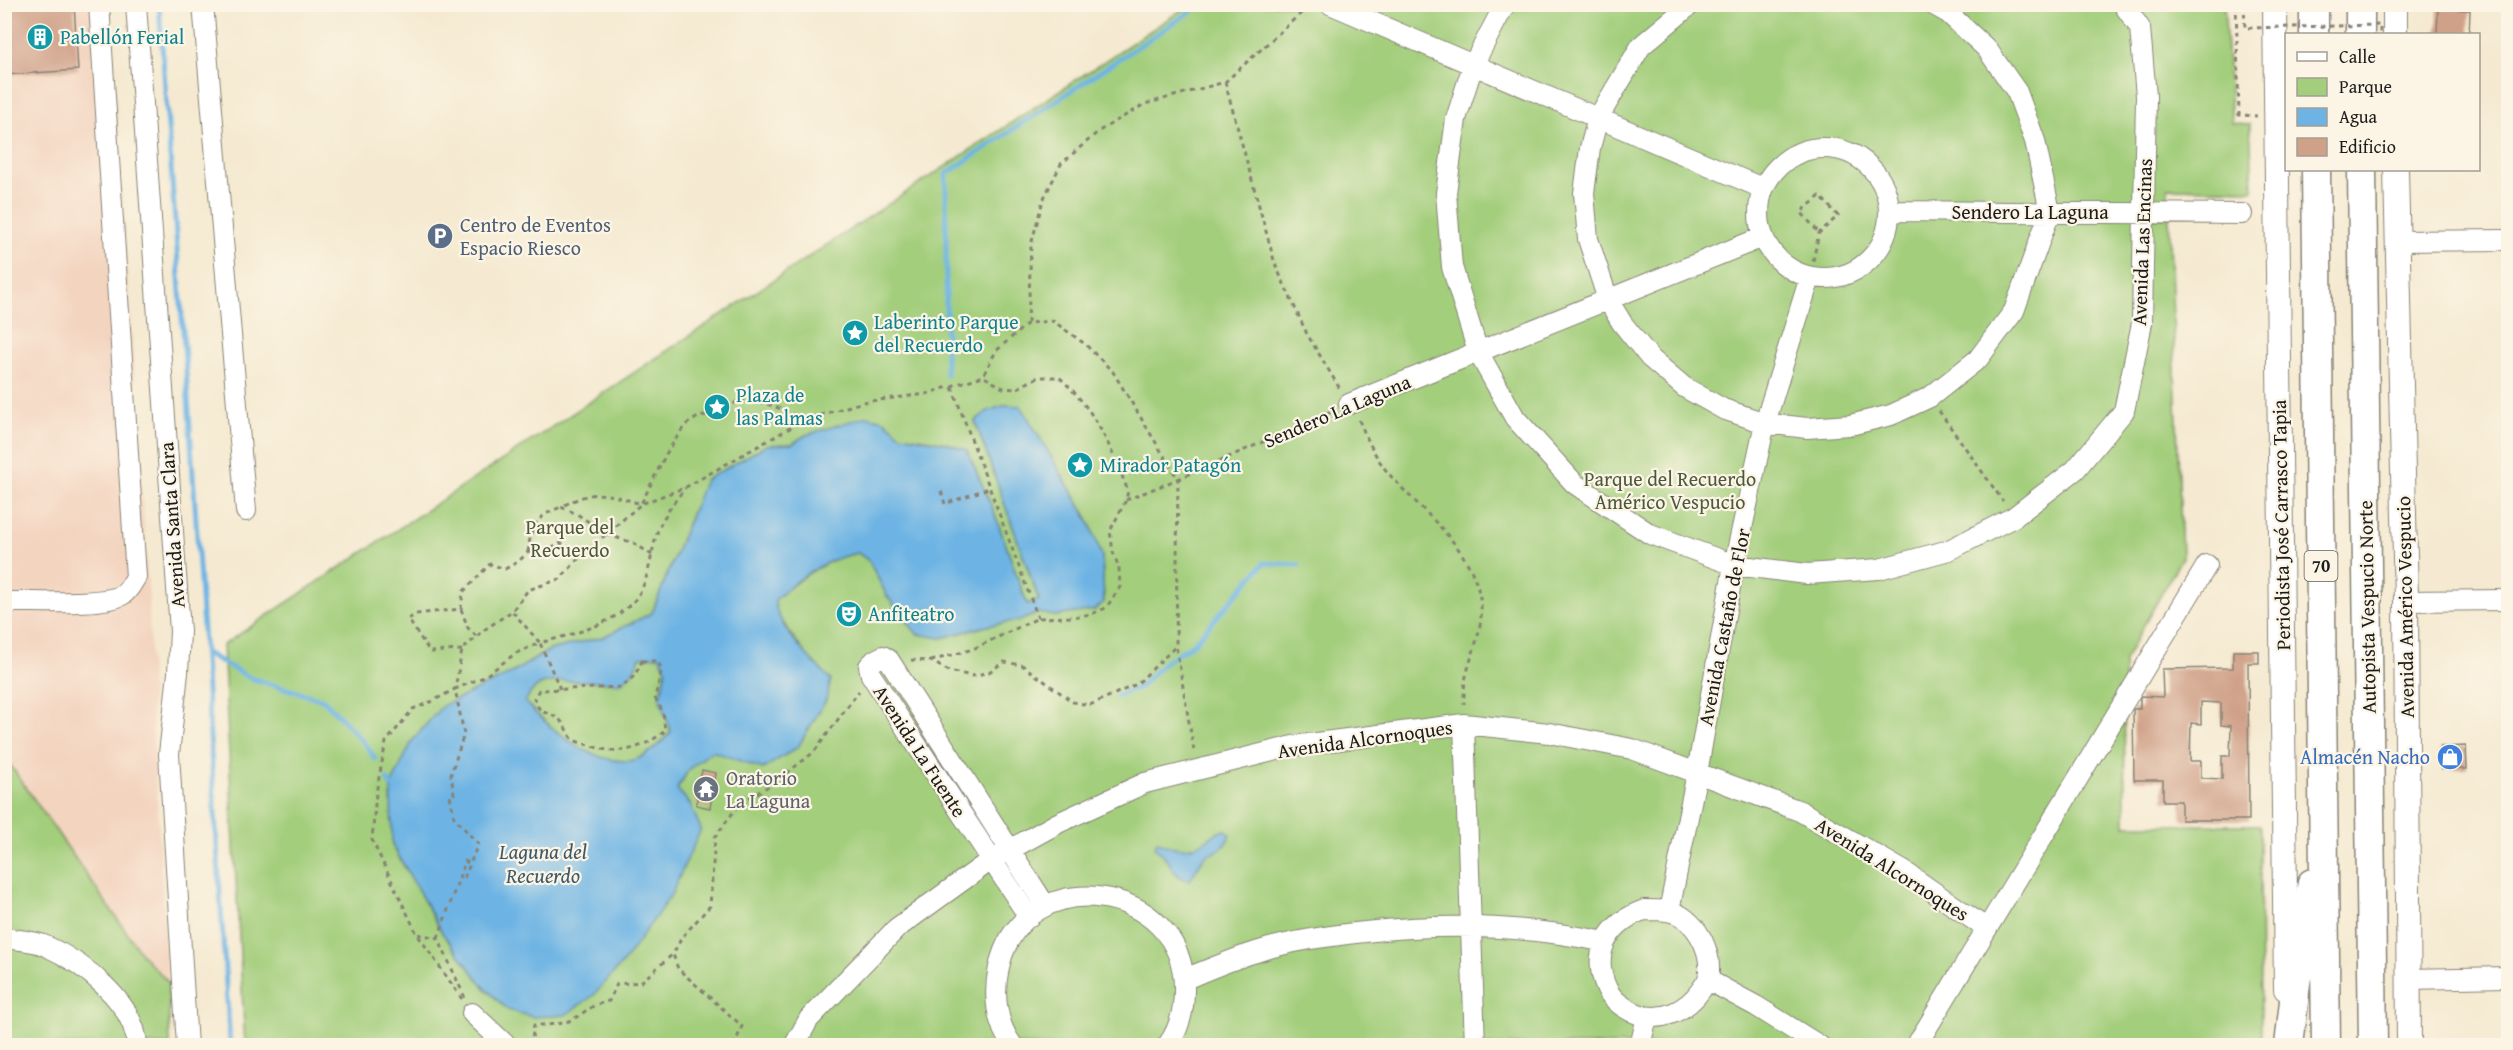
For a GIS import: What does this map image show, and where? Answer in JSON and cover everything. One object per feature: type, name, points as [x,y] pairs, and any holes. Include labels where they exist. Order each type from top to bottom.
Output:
[{"type":"highway","points":[[2314,4],[2314,33]]},
{"type":"highway","points":[[2360,4],[2360,33]]},
{"type":"highway","name":"70","points":[[2316,171],[2326,1046]]},
{"type":"highway","name":"Autopista Vespucio Norte","points":[[2362,171],[2373,1046]]},
{"type":"highway","points":[[2288,1046],[2324,813]]},
{"type":"main road","name":"Periodista José Carrasco Tapia","points":[[2275,4],[2288,1046]]},
{"type":"main road","points":[[2395,4],[2395,33]]},
{"type":"main road","name":"Avenida Américo Vespucio","points":[[2396,171],[2406,601],[2409,1046]]},
{"type":"street","points":[[4,602],[100,600],[120,597],[127,592],[136,577],[99,4]]},
{"type":"street","name":"Avenida Santa Clara","points":[[136,4],[180,631],[169,754],[187,1046]]},
{"type":"street","points":[[203,4],[246,511]]},
{"type":"street","points":[[1330,4],[1762,188]]},
{"type":"street","name":"Avenida Las Encinas","points":[[1505,4],[1473,65],[1456,119],[1446,193],[1452,267],[1478,352],[1515,418],[1575,484],[1650,534],[1734,565],[1806,574],[1879,569],[1949,550],[2014,517],[2075,470],[2124,411],[2142,323],[2146,96],[2140,28],[2123,4]]},
{"type":"street","points":[[1690,4],[1641,46],[1598,118],[1590,148],[1584,194],[1588,239],[1608,300],[1622,323],[1650,358],[1684,387],[1723,409],[1765,423],[1808,428],[1850,425],[1891,415],[1930,397],[1978,359],[2014,311],[2050,212],[2036,141],[2017,92],[1987,49],[1948,13],[1932,4]]},
{"type":"street","points":[[1815,147],[1837,148],[1858,156],[1874,170],[1886,189],[1889,211],[1888,230],[1880,249],[1866,264],[1849,274],[1830,278],[1810,277],[1790,269],[1774,255],[1763,237],[1759,220],[1762,188],[1777,167],[1794,154],[1815,147]]},
{"type":"street","name":"Sendero La Laguna","points":[[1889,211],[2242,214]]},
{"type":"street","name":"Sendero La Laguna","points":[[1349,404],[1763,237]]},
{"type":"street","points":[[2397,241],[2508,240]]},
{"type":"street","name":"Avenida Castaño de Flor","points":[[1669,911],[1697,773],[1734,565],[1765,423],[1810,277]]},
{"type":"street","points":[[1916,1046],[2207,565]]},
{"type":"street","points":[[2406,601],[2508,600]]},
{"type":"street","name":"Avenida La Fuente","points":[[1029,917],[870,675],[869,666],[875,660],[883,656],[889,660],[1045,905]]},
{"type":"street","points":[[1464,724],[1475,1046]]},
{"type":"street","name":"Avenida Alcornoques","points":[[794,1046],[809,1019],[897,928],[991,860],[1058,823],[1145,783],[1293,746],[1464,724],[1549,733],[1632,749],[1800,811],[1905,872],[1987,929]]},
{"type":"street","points":[[1013,1046],[997,1012],[995,983],[1002,955],[1016,931],[1045,905],[1067,898],[1100,896],[1131,905],[1158,924],[1179,950],[1185,979],[1184,1008],[1175,1035],[1167,1046]]},
{"type":"street","points":[[1644,910],[1669,911],[1692,925],[1703,940],[1708,957],[1708,980],[1693,1001],[1681,1010],[1667,1016],[1647,1017],[1620,1005],[1609,992],[1602,976],[1601,961],[1605,942],[1614,927],[1628,916],[1644,910]]},
{"type":"street","points":[[1185,979],[1254,953],[1320,937],[1387,929],[1471,925],[1558,932],[1605,942]]},
{"type":"street","points":[[4,939],[45,945],[95,976],[124,1006],[137,1046]]},
{"type":"street","points":[[2408,979],[2508,977]]},
{"type":"street","points":[[1708,980],[1756,1006],[1820,1046]]},
{"type":"street","points":[[472,1013],[507,1046]]},
{"type":"street","points":[[1640,1046],[1647,1017]]},
{"type":"path","points":[[1028,323],[1031,245],[1043,200],[1061,164],[1099,131],[1145,104],[1225,82],[1311,4]]},
{"type":"path","points":[[2236,4],[2239,115]]},
{"type":"path","points":[[2244,4],[2245,28],[2380,25],[2380,33]]},
{"type":"path","points":[[1225,82],[1275,264],[1307,334],[1384,467],[1453,541],[1476,583],[1481,606],[1480,623],[1465,683],[1464,724]]},
{"type":"path","points":[[1810,277],[1819,233],[1838,216],[1820,196],[1801,212],[1819,233]]},
{"type":"path","points":[[477,637],[468,628],[461,609],[463,592],[490,564],[505,570],[519,561],[528,552],[530,534],[534,524],[549,512],[580,496],[602,492],[641,504],[686,487],[804,420],[863,402],[926,394],[983,376],[996,351],[1028,323],[1053,321],[1085,344],[1113,372],[1178,479],[1176,647],[1198,770]]},
{"type":"path","points":[[889,660],[931,661],[973,649],[1038,618],[1091,614],[1106,608],[1120,587],[1119,568],[1113,552],[1110,531],[1126,500],[1128,491],[1101,426],[1079,395],[1059,377],[1038,377],[1016,389],[1003,388],[983,376]]},
{"type":"path","points":[[951,387],[1038,618]]},
{"type":"path","points":[[1930,397],[2014,517]]},
{"type":"path","points":[[461,609],[417,614],[408,619],[430,652],[462,650],[512,611],[528,591],[560,579],[582,555],[608,535],[641,504],[676,437],[685,425],[700,416],[720,415],[740,399],[764,402],[787,410],[804,420]]},
{"type":"path","name":"Sendero La Laguna","points":[[1126,500],[1349,404]]},
{"type":"path","points":[[472,1013],[417,934],[372,840],[376,794],[386,742],[413,709],[484,677],[516,653],[540,643],[585,630],[615,616],[633,602],[648,574],[659,528],[686,487]]},
{"type":"path","points":[[941,491],[945,504],[990,488]]},
{"type":"path","points":[[561,507],[577,514],[608,535],[634,543],[652,555]]},
{"type":"path","points":[[528,552],[542,554],[561,543],[582,555]]},
{"type":"path","points":[[512,611],[540,643],[560,689]]},
{"type":"path","points":[[931,661],[949,671],[972,676],[989,672],[1004,662],[1022,665],[1073,702],[1090,705],[1137,684],[1176,647]]},
{"type":"path","points":[[462,650],[455,689],[464,734],[451,774],[454,794],[450,795],[454,817],[478,844],[464,878]]},
{"type":"path","points":[[642,661],[656,661],[662,668],[655,698],[663,712],[665,731],[649,744],[625,752],[601,749],[573,739],[558,718],[545,714],[537,707],[534,698],[539,690],[560,689],[622,687],[635,675],[642,661]]},
{"type":"path","points":[[531,1046],[534,1024],[550,1025],[572,1020],[592,1005],[609,1001],[617,984],[641,982],[673,954],[682,937],[710,906],[715,837],[741,803],[774,783],[814,752],[870,675]]},
{"type":"path","points":[[470,864],[465,861],[438,938],[472,1013]]},
{"type":"path","points":[[417,934],[438,938]]},
{"type":"path","points":[[673,954],[678,969],[741,1026],[734,1046]]},
{"type":"shaded area","points":[[4,5],[110,5],[149,600],[152,715],[168,982],[143,956],[5,756]]},
{"type":"green space","name":"Parque del Recuerdo Américo Vespucio","points":[[1189,5],[2224,5],[2232,123],[2250,124],[2253,190],[2168,188],[2182,557],[2124,661],[2125,825],[2260,825],[2261,1045],[245,1045],[223,645]],"holes":[[[1006,405],[1021,407],[1088,518],[1102,557],[1104,602],[1056,616],[1039,613],[1021,620],[941,638],[887,596],[869,561],[858,553],[814,570],[775,600],[775,611],[801,648],[826,700],[798,747],[763,769],[712,751],[689,769],[677,789],[690,804],[485,988],[443,934],[392,845],[510,674],[549,650],[603,637],[652,613],[693,509],[767,445],[792,444],[806,435],[884,420],[901,435],[946,443],[967,450],[994,512],[1027,604],[1039,600],[975,421],[988,411]]]},
{"type":"green space","points":[[661,656],[666,669],[660,699],[671,732],[652,750],[635,760],[614,760],[585,751],[559,733],[525,702],[535,688],[556,681],[621,683],[633,672],[640,657]]},
{"type":"green space","points":[[4,756],[143,956],[168,982],[170,1045],[5,1045]]},
{"type":"water","name":"Laguna del Recuerdo","points":[[1006,405],[1021,406],[1088,519],[1102,556],[1104,602],[1095,610],[1056,616],[1039,613],[1021,620],[941,638],[917,634],[887,596],[869,561],[858,553],[835,560],[803,577],[775,600],[777,610],[781,621],[796,643],[831,680],[826,700],[798,747],[763,769],[712,751],[689,769],[677,789],[690,804],[701,829],[671,895],[626,959],[594,995],[565,1015],[533,1017],[508,1010],[485,988],[443,934],[392,844],[391,786],[412,741],[442,706],[510,674],[550,650],[603,637],[652,613],[705,480],[767,445],[792,444],[806,435],[867,416],[884,420],[901,435],[946,443],[967,450],[994,512],[1027,604],[1039,600],[975,421],[988,411]],"holes":[[[660,656],[666,669],[660,699],[671,732],[652,750],[635,760],[614,760],[585,750],[558,733],[525,702],[535,688],[547,683],[579,681],[621,683],[633,672],[640,657]]]},
{"type":"water","points":[[1226,830],[1230,834],[1224,846],[1205,856],[1189,881],[1177,874],[1165,857],[1155,848],[1157,841],[1169,846],[1187,848]]},
{"type":"building","name":"Pabellón Ferial","points":[[4,4],[74,4],[78,70],[4,75]]},
{"type":"building","points":[[2438,9],[2470,10],[2469,33],[2437,33]]},
{"type":"building","points":[[2233,651],[2259,651],[2259,663],[2248,663],[2249,820],[2181,820],[2181,801],[2163,801],[2163,780],[2134,780],[2133,709],[2140,709],[2140,696],[2163,697],[2162,669],[2233,668]],"holes":[[[2201,702],[2221,703],[2221,725],[2231,726],[2230,756],[2222,756],[2222,779],[2201,778],[2201,761],[2190,761],[2191,723],[2201,724]]]},
{"type":"building","points":[[2466,746],[2467,769],[2442,769],[2441,747]]},
{"type":"building","name":"Oratorio La Laguna","points":[[702,770],[716,773],[710,808],[696,805]]},
{"type":"waterway","points":[[159,4],[189,412],[230,1046]]},
{"type":"waterway","points":[[946,375],[946,174],[1202,4]]},
{"type":"waterway","points":[[1117,696],[1140,687],[1165,662],[1194,643],[1264,563],[1299,565]]},
{"type":"waterway","points":[[204,652],[250,678],[324,700],[366,745],[375,759]]},
{"type":"waterway","points":[[387,779],[391,786]]},
{"type":"place","name":"Pabellón Ferial","points":[[40,37]]},
{"type":"place","name":"Centro de Eventos Espacio Riesco","points":[[440,236]]},
{"type":"place","name":"Laberinto Parque del Recuerdo","points":[[855,333]]},
{"type":"place","name":"Plaza de las Palmas","points":[[717,407]]},
{"type":"place","name":"Mirador Patagón","points":[[1080,465]]},
{"type":"place","name":"Anfiteatro","points":[[849,614]]},
{"type":"place","name":"Almacén Nacho","points":[[2450,757]]},
{"type":"place","name":"Oratorio La Laguna","points":[[706,789]]},
{"type":"park label","name":"Parque del Recuerdo","points":[[570,538]]}]
